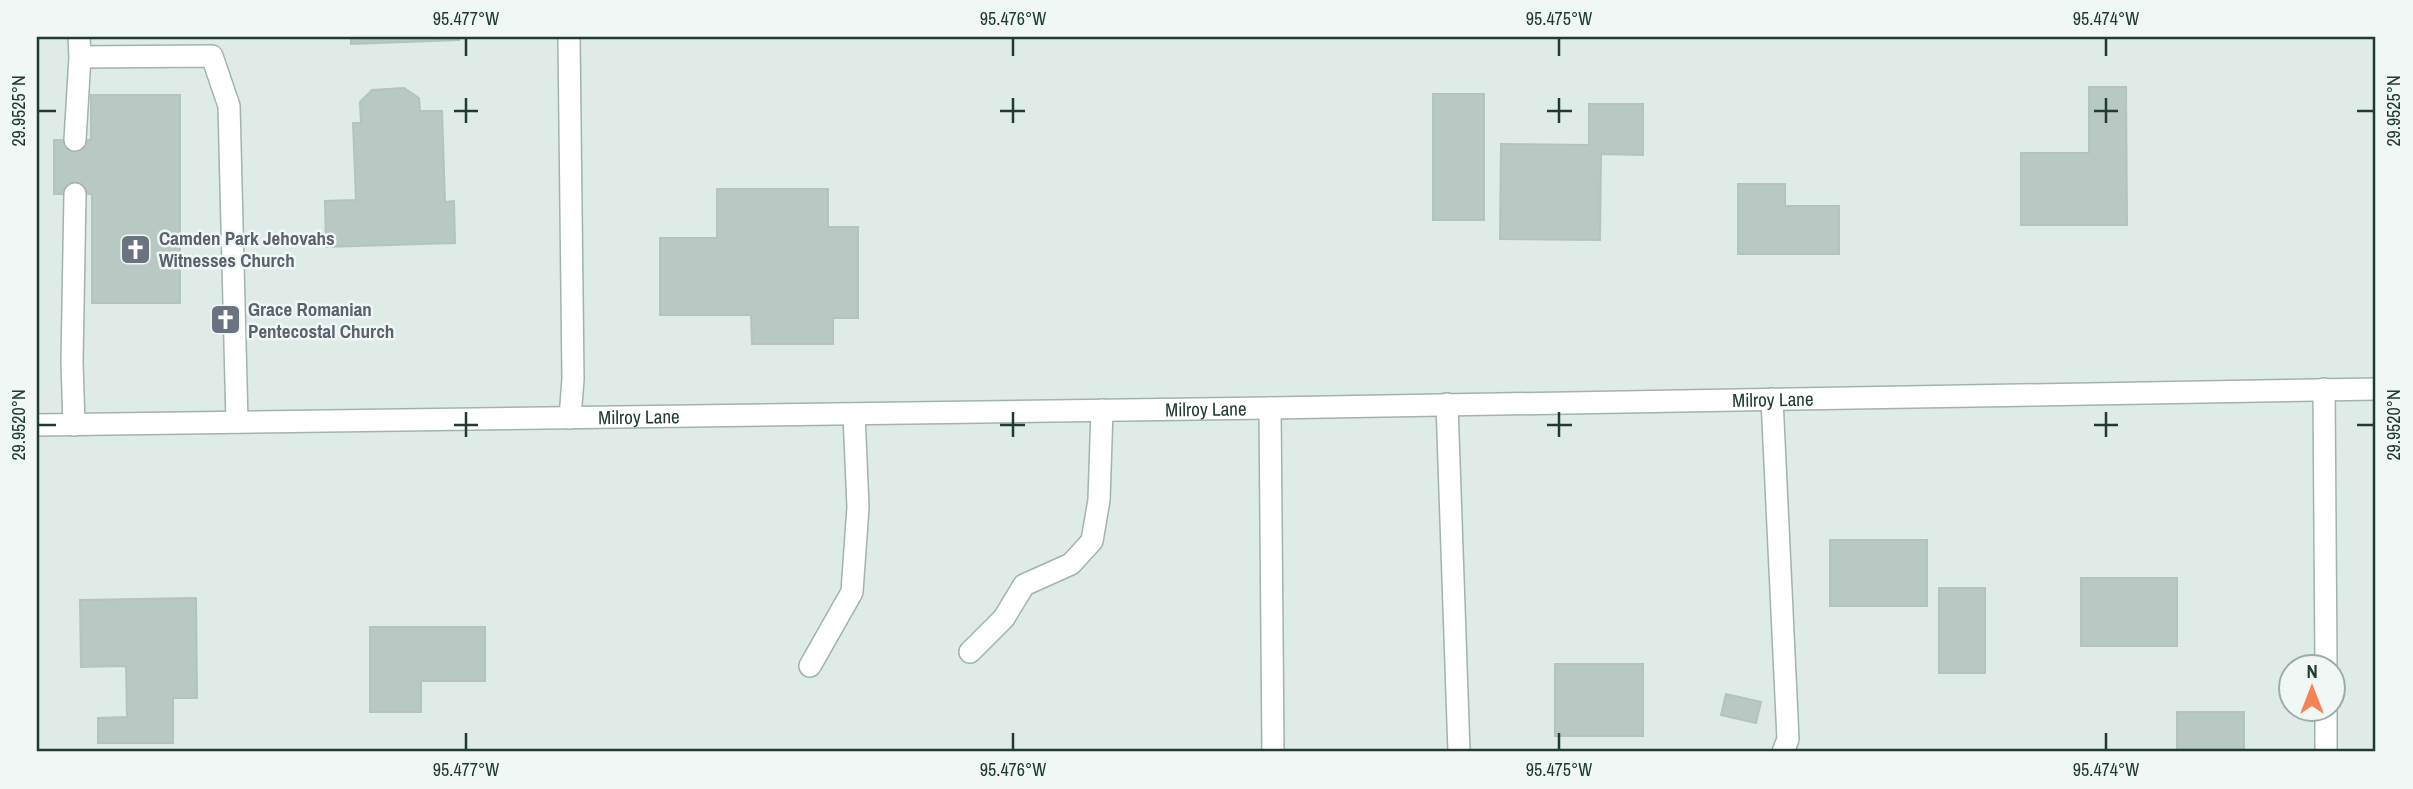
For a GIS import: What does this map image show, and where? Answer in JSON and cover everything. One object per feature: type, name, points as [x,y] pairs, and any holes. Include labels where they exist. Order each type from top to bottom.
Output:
[{"type":"street","points":[[569,37],[573,379],[570,418]]},
{"type":"street","points":[[75,140],[80,47],[212,56],[229,106],[237,422]]},
{"type":"street","points":[[74,425],[72,362],[75,194]]},
{"type":"street","name":"Milroy Lane","points":[[37,425],[1269,408],[2376,388]]},
{"type":"street","points":[[2324,389],[2326,652]]},
{"type":"street","points":[[1772,399],[1788,739],[1783,752]]},
{"type":"street","points":[[1447,404],[1459,752]]},
{"type":"street","points":[[1269,408],[1273,752]]},
{"type":"street","points":[[970,652],[1004,618],[1024,585],[1070,564],[1092,541],[1100,500],[1102,410]]},
{"type":"street","points":[[810,666],[852,592],[858,507],[854,414]]},
{"type":"street","points":[[2326,722],[2326,752]]},
{"type":"building","points":[[351,37],[459,37],[459,40],[351,44]]},
{"type":"building","points":[[2089,87],[2126,87],[2127,225],[2021,225],[2021,153],[2089,153]]},
{"type":"building","points":[[404,88],[419,98],[420,111],[442,111],[445,202],[454,201],[455,243],[326,247],[325,201],[356,200],[353,123],[361,123],[360,102],[372,90]]},
{"type":"building","points":[[1433,94],[1484,94],[1484,220],[1433,220]]},
{"type":"building","name":"Camden Park Jehovahs Witnesses Church","points":[[91,95],[180,95],[180,303],[92,303],[92,194],[54,194],[54,140],[91,140]]},
{"type":"building","points":[[1589,104],[1643,104],[1643,155],[1601,154],[1600,240],[1500,239],[1501,144],[1589,145]]},
{"type":"building","points":[[1738,184],[1785,184],[1785,206],[1839,206],[1839,254],[1738,254]]},
{"type":"building","points":[[717,189],[828,189],[828,227],[858,227],[858,318],[833,318],[833,344],[752,344],[751,315],[660,315],[660,238],[717,238]]},
{"type":"building","points":[[1830,540],[1927,540],[1927,606],[1830,606]]},
{"type":"building","points":[[2081,578],[2177,578],[2177,646],[2081,646]]},
{"type":"building","points":[[1939,588],[1985,588],[1985,673],[1939,673]]},
{"type":"building","points":[[196,598],[197,698],[173,698],[173,743],[98,743],[98,718],[127,717],[126,666],[81,667],[80,600]]},
{"type":"building","points":[[370,627],[485,627],[485,681],[421,681],[421,712],[370,712]]},
{"type":"building","points":[[1555,664],[1643,664],[1643,736],[1555,736]]},
{"type":"building","points":[[1726,694],[1761,702],[1756,723],[1721,715]]},
{"type":"building","points":[[2177,712],[2244,712],[2244,752],[2177,752]]},
{"type":"place","name":"Camden Park Jehovahs Witnesses Church","points":[[136,249]]},
{"type":"place","name":"Grace Romanian Pentecostal Church","points":[[225,320]]}]
